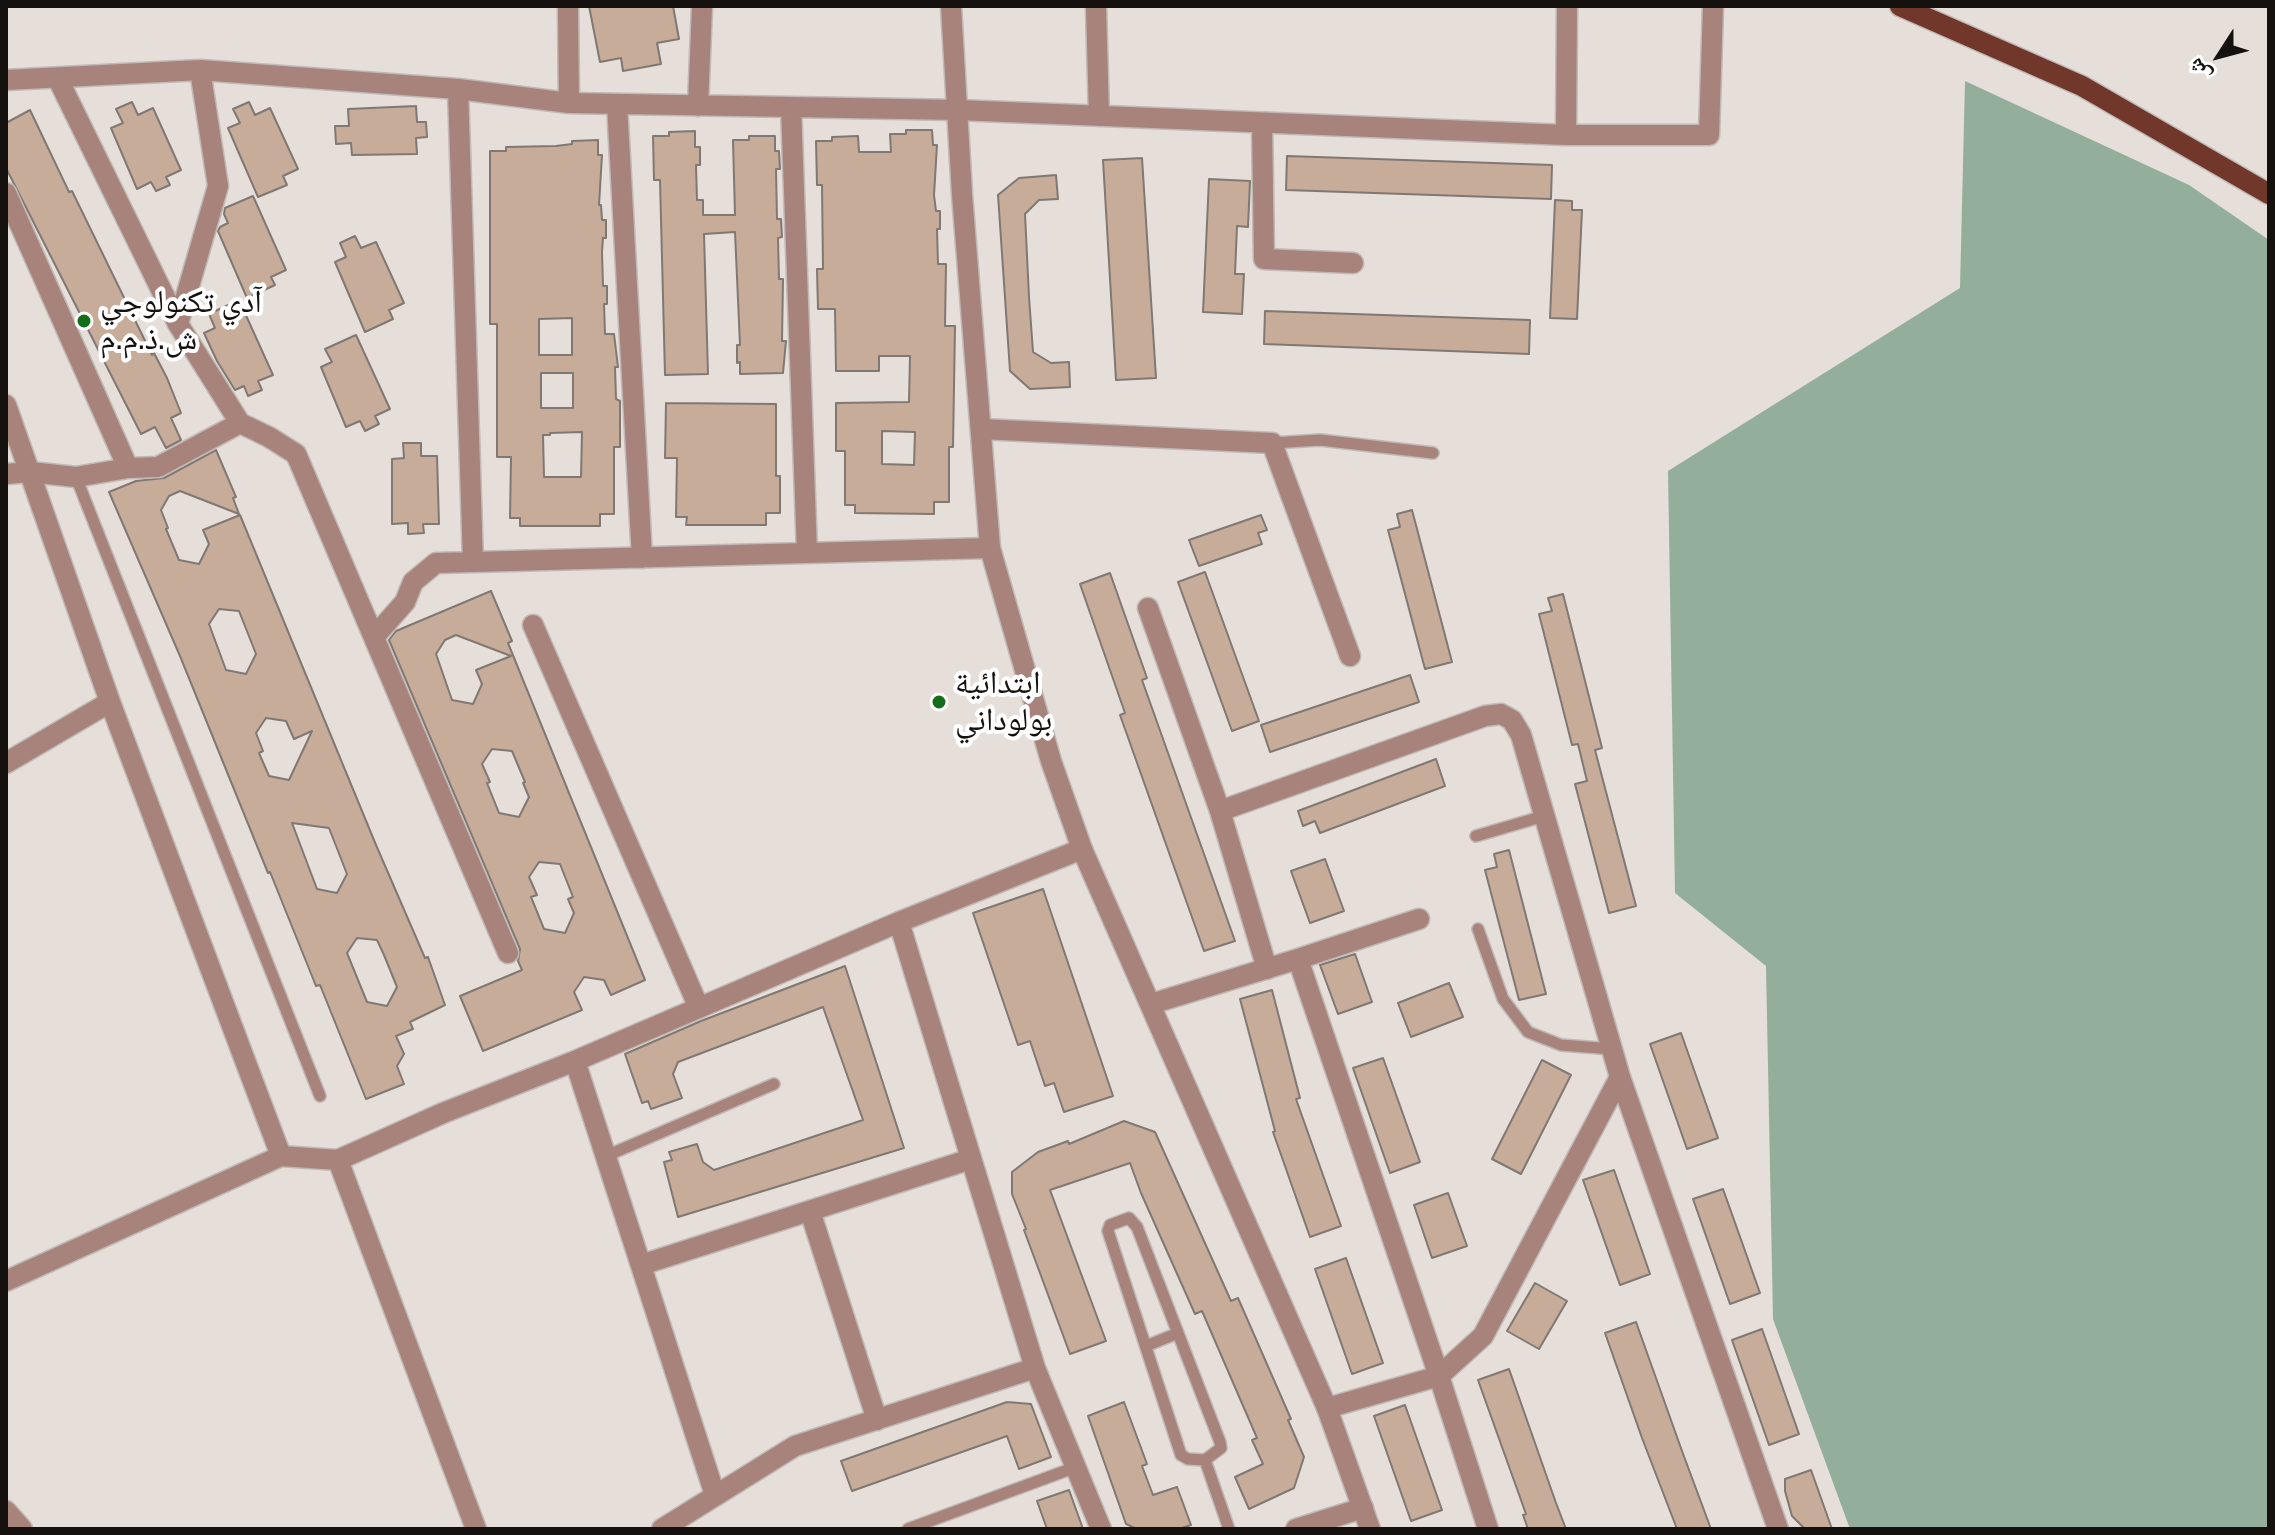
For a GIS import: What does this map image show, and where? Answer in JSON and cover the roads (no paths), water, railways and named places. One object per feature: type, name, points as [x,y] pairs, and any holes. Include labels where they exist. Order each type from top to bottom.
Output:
[{"type":"main road","points":[[1900,6],[2082,86],[2269,194]]},
{"type":"street","points":[[568,6],[569,103]]},
{"type":"street","points":[[698,106],[702,6]]},
{"type":"street","points":[[951,6],[990,548],[1051,761],[1082,849],[1327,1408],[1370,1529]]},
{"type":"street","points":[[1096,6],[1099,116]]},
{"type":"street","points":[[1566,135],[1567,6]]},
{"type":"street","points":[[6,80],[200,70],[458,89],[569,103],[958,110],[1566,135],[1709,135],[1713,6]]},
{"type":"street","points":[[178,324],[218,186],[200,70]]},
{"type":"street","points":[[58,79],[178,324],[240,423],[296,454],[508,953]]},
{"type":"street","points":[[458,89],[473,562]]},
{"type":"street","points":[[617,104],[642,558]]},
{"type":"street","points":[[791,107],[807,553]]},
{"type":"street","points":[[1262,123],[1264,259],[1353,263]]},
{"type":"street","points":[[6,193],[128,468]]},
{"type":"street","points":[[6,405],[110,702],[281,1156]]},
{"type":"street","points":[[6,474],[30,472],[76,477],[128,468],[158,467],[240,423]]},
{"type":"street","points":[[981,429],[1272,443],[1350,656]]},
{"type":"street","points":[[374,637],[405,602],[413,582],[436,563],[990,548]]},
{"type":"street","points":[[1148,608],[1220,811],[1267,969]]},
{"type":"street","points":[[533,625],[699,1008]]},
{"type":"street","points":[[6,763],[110,702]]},
{"type":"street","points":[[1220,811],[1485,716],[1501,714],[1512,720],[1521,735],[1620,1077],[1778,1529]]},
{"type":"street","points":[[6,1281],[281,1156],[338,1160],[899,922],[1082,849]]},
{"type":"street","points":[[1151,1004],[1419,919]]},
{"type":"street","points":[[899,922],[1035,1368],[1101,1529]]},
{"type":"street","points":[[1298,959],[1488,1529]]},
{"type":"street","points":[[575,1061],[715,1495]]},
{"type":"street","points":[[1327,1408],[1439,1376],[1483,1336],[1620,1077]]},
{"type":"street","points":[[641,1265],[971,1159]]},
{"type":"street","points":[[338,1160],[476,1529]]},
{"type":"street","points":[[810,1211],[877,1420]]},
{"type":"street","points":[[662,1529],[795,1446],[1035,1368]]},
{"type":"street","points":[[1296,1529],[1363,1508]]},
{"type":"street","points":[[6,1511],[22,1529]]},
{"type":"lane","points":[[1272,443],[1320,440],[1433,453]]},
{"type":"lane","points":[[76,477],[320,1096]]},
{"type":"lane","points":[[1476,836],[1544,816]]},
{"type":"lane","points":[[1478,929],[1503,999],[1528,1032],[1561,1045],[1612,1049]]},
{"type":"lane","points":[[606,1156],[774,1084]]},
{"type":"lane","points":[[1129,1218],[1134,1221],[1220,1442],[1221,1448],[1205,1460],[1188,1459],[1181,1455],[1146,1346],[1108,1231],[1110,1225],[1129,1218]]},
{"type":"lane","points":[[1146,1346],[1178,1333]]},
{"type":"lane","points":[[1205,1460],[1229,1529]]},
{"type":"lane","points":[[908,1529],[1076,1467]]},
{"type":"place","name":"آدي تكنولوجي ش.ذ.م.م","points":[[84,321]]},
{"type":"place","name":"ابتدائية بولوداني","points":[[939,702]]}]
